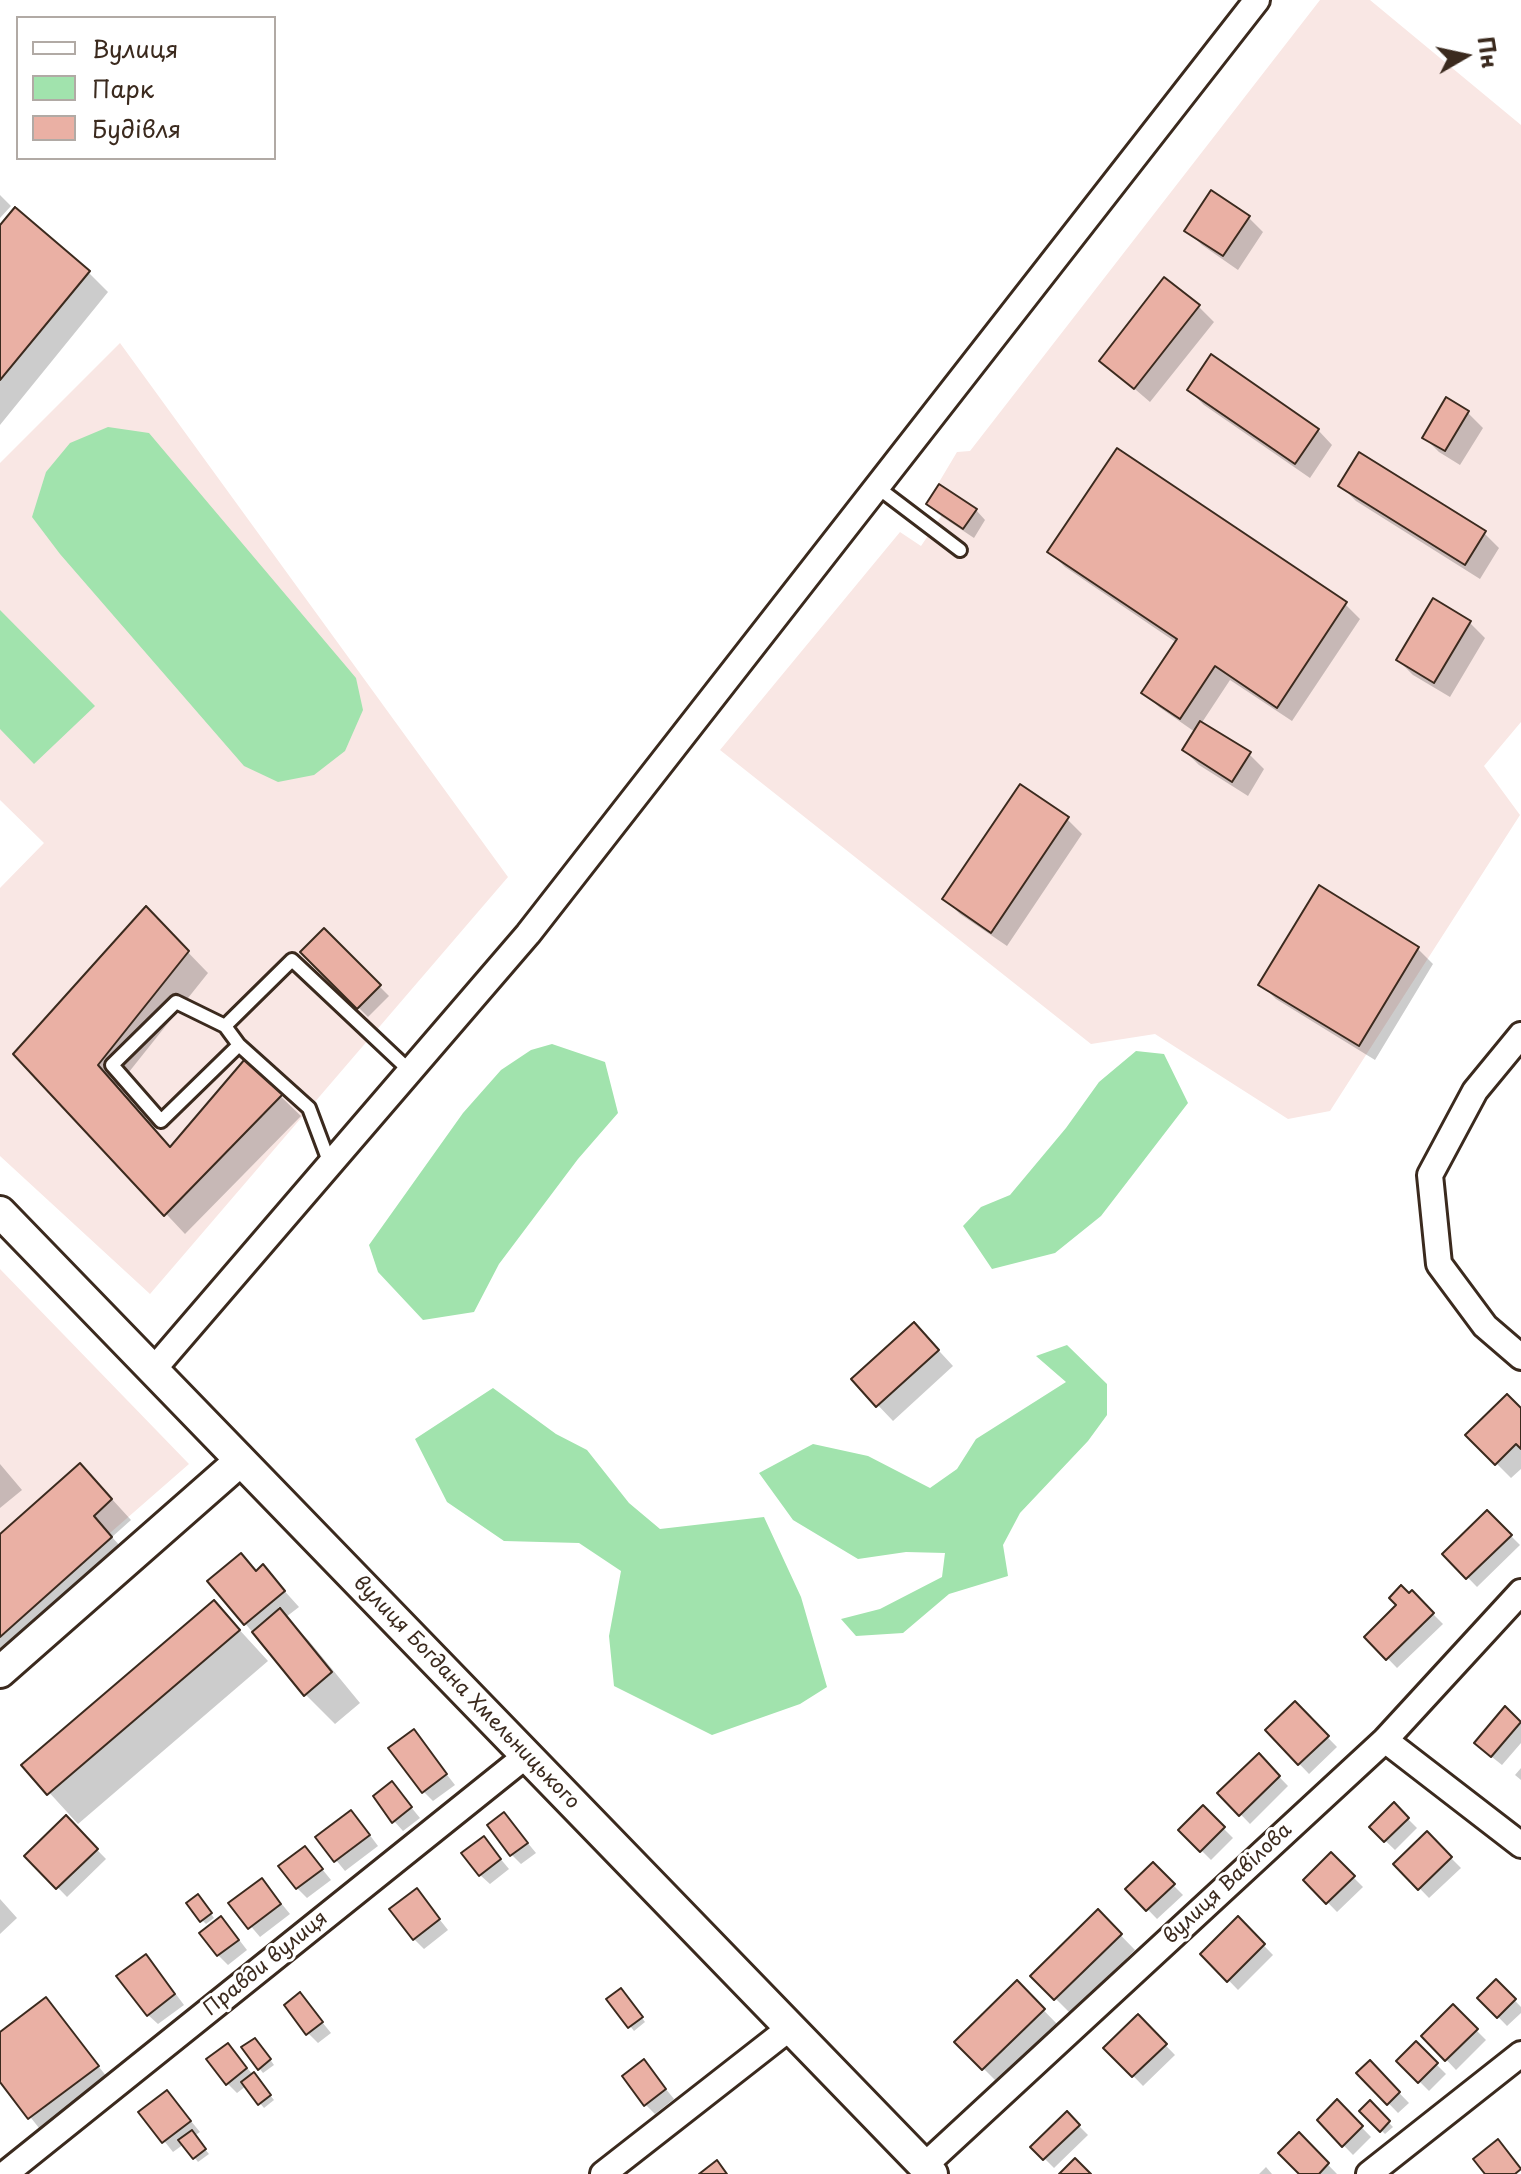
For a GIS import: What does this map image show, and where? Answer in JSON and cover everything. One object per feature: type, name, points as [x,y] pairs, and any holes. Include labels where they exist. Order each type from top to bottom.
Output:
[{"type":"street","points":[[153,1370],[528,934],[1257,0]]},
{"type":"street","points":[[1521,1035],[1475,1091],[1430,1175],[1439,1264],[1485,1326],[1521,1357]]},
{"type":"street","name":"вулиця Богдана Хмельницького","points":[[0,1212],[928,2170]]},
{"type":"street","points":[[0,1672],[240,1461]]},
{"type":"street","name":"вулиця Вавілова","points":[[928,2170],[1385,1740],[1521,1592]]},
{"type":"street","points":[[1385,1740],[1521,1845]]},
{"type":"street","name":"Правди вулиця","points":[[5,2174],[527,1755]]},
{"type":"street","points":[[603,2174],[791,2027]]},
{"type":"street","points":[[1369,2174],[1521,2054]]},
{"type":"lane","points":[[877,487],[960,550]]},
{"type":"lane","points":[[225,1026],[292,960],[410,1071]]},
{"type":"lane","points":[[239,1045],[161,1121],[112,1065],[176,1002],[225,1026],[239,1045],[309,1108],[330,1164]]},
{"type":"shaded area","points":[[1320,0],[1370,0],[1521,125],[1521,722],[1484,766],[1520,815],[1330,1111],[1288,1119],[1155,1034],[1091,1044],[720,750],[900,532],[921,546],[942,515],[926,504],[957,452],[970,451]]},
{"type":"shaded area","points":[[120,343],[508,877],[150,1294],[0,1156],[0,888],[44,843],[0,800],[0,463]]},
{"type":"shaded area","points":[[0,1269],[189,1464],[0,1629]]},
{"type":"green space","points":[[108,427],[149,433],[356,678],[363,710],[345,751],[314,775],[278,782],[244,766],[60,554],[32,517],[46,472],[70,443]]},
{"type":"green space","points":[[0,610],[95,706],[34,764],[0,729]]},
{"type":"green space","points":[[552,1044],[605,1062],[618,1113],[578,1159],[499,1264],[474,1312],[423,1320],[378,1272],[369,1245],[463,1113],[501,1070],[531,1050]]},
{"type":"green space","points":[[1136,1051],[1164,1054],[1188,1103],[1101,1216],[1055,1253],[992,1269],[963,1226],[981,1207],[1010,1195],[1066,1128],[1099,1082]]},
{"type":"green space","points":[[1067,1345],[1107,1384],[1107,1415],[1088,1441],[1020,1513],[1003,1545],[1008,1576],[949,1594],[903,1633],[856,1636],[841,1619],[880,1609],[942,1577],[945,1553],[906,1552],[858,1559],[793,1520],[759,1473],[813,1444],[868,1456],[930,1488],[957,1469],[976,1439],[1066,1382],[1036,1356]]},
{"type":"green space","points":[[493,1388],[556,1434],[587,1450],[629,1503],[660,1529],[764,1517],[801,1597],[827,1687],[800,1704],[712,1735],[614,1686],[609,1636],[621,1571],[579,1543],[504,1541],[447,1502],[415,1439]]},
{"type":"building","points":[[1211,190],[1250,216],[1223,256],[1184,231]]},
{"type":"building","points":[[15,207],[90,271],[0,380],[0,225]]},
{"type":"building","points":[[1164,277],[1200,305],[1134,389],[1099,361]]},
{"type":"building","points":[[1211,354],[1319,429],[1295,464],[1187,390]]},
{"type":"building","points":[[1446,397],[1469,411],[1445,451],[1422,438]]},
{"type":"building","points":[[1117,448],[1347,602],[1277,708],[1215,666],[1180,719],[1141,693],[1177,639],[1047,552]]},
{"type":"building","points":[[1359,452],[1486,531],[1465,565],[1338,486]]},
{"type":"building","points":[[939,484],[977,509],[963,529],[926,504]]},
{"type":"building","points":[[1433,598],[1471,621],[1434,683],[1396,660]]},
{"type":"building","points":[[1200,721],[1251,752],[1232,782],[1182,750]]},
{"type":"building","points":[[1020,784],[1069,817],[991,933],[942,899]]},
{"type":"building","points":[[1319,885],[1419,947],[1359,1046],[1258,985]]},
{"type":"building","points":[[146,906],[189,951],[98,1065],[170,1147],[245,1059],[283,1094],[164,1216],[13,1054]]},
{"type":"building","points":[[324,928],[381,985],[357,1009],[300,952]]},
{"type":"building","points":[[914,1322],[939,1350],[876,1407],[851,1379]]},
{"type":"building","points":[[1507,1394],[1521,1408],[1521,1449],[1516,1444],[1495,1465],[1465,1435]]},
{"type":"building","points":[[80,1463],[112,1499],[94,1516],[112,1537],[0,1637],[0,1534]]},
{"type":"building","points":[[1487,1510],[1512,1535],[1466,1579],[1442,1554]]},
{"type":"building","points":[[241,1553],[256,1571],[263,1564],[285,1591],[244,1625],[207,1581]]},
{"type":"building","points":[[1401,1585],[1409,1593],[1412,1590],[1434,1613],[1386,1660],[1364,1637],[1396,1605],[1389,1598]]},
{"type":"building","points":[[214,1600],[240,1630],[47,1795],[21,1765]]},
{"type":"building","points":[[280,1608],[332,1672],[304,1696],[252,1632]]},
{"type":"building","points":[[1295,1701],[1329,1736],[1298,1765],[1265,1730]]},
{"type":"building","points":[[1505,1706],[1521,1722],[1491,1757],[1474,1743]]},
{"type":"building","points":[[414,1729],[447,1774],[422,1793],[388,1748]]},
{"type":"building","points":[[1259,1753],[1280,1776],[1239,1816],[1217,1793]]},
{"type":"building","points":[[392,1781],[412,1807],[392,1823],[373,1796]]},
{"type":"building","points":[[1394,1802],[1409,1818],[1384,1842],[1369,1827]]},
{"type":"building","points":[[1203,1805],[1225,1827],[1200,1852],[1178,1830]]},
{"type":"building","points":[[351,1810],[370,1835],[334,1862],[315,1837]]},
{"type":"building","points":[[504,1812],[528,1843],[510,1856],[487,1825]]},
{"type":"building","points":[[66,1815],[98,1849],[56,1889],[24,1856]]},
{"type":"building","points":[[1427,1831],[1452,1857],[1418,1890],[1393,1864]]},
{"type":"building","points":[[484,1836],[501,1859],[479,1876],[461,1853]]},
{"type":"building","points":[[305,1846],[323,1869],[296,1889],[278,1866]]},
{"type":"building","points":[[1331,1852],[1355,1876],[1326,1904],[1303,1880]]},
{"type":"building","points":[[1153,1862],[1175,1884],[1146,1911],[1125,1889]]},
{"type":"building","points":[[262,1878],[281,1904],[248,1929],[228,1903]]},
{"type":"building","points":[[417,1888],[440,1919],[413,1940],[389,1909]]},
{"type":"building","points":[[198,1894],[212,1913],[200,1922],[186,1903]]},
{"type":"building","points":[[1098,1909],[1122,1934],[1054,2000],[1030,1976]]},
{"type":"building","points":[[221,1916],[239,1940],[217,1956],[199,1933]]},
{"type":"building","points":[[1238,1916],[1265,1944],[1227,1982],[1200,1954]]},
{"type":"building","points":[[146,1954],[175,1994],[147,2016],[116,1976]]},
{"type":"building","points":[[1496,1979],[1516,1999],[1497,2018],[1477,1998]]},
{"type":"building","points":[[1017,1980],[1045,2009],[982,2070],[954,2042]]},
{"type":"building","points":[[621,1988],[643,2017],[628,2028],[606,1999]]},
{"type":"building","points":[[300,1992],[323,2022],[306,2035],[284,2005]]},
{"type":"building","points":[[46,1997],[99,2066],[28,2119],[0,2082],[0,2032]]},
{"type":"building","points":[[1453,2004],[1478,2029],[1445,2061],[1421,2036]]},
{"type":"building","points":[[1138,2014],[1167,2044],[1132,2077],[1103,2048]]},
{"type":"building","points":[[255,2038],[271,2059],[258,2070],[241,2047]]},
{"type":"building","points":[[1416,2041],[1438,2063],[1418,2083],[1396,2061]]},
{"type":"building","points":[[228,2043],[247,2068],[226,2085],[206,2059]]},
{"type":"building","points":[[644,2059],[666,2089],[644,2106],[622,2076]]},
{"type":"building","points":[[1370,2060],[1400,2092],[1387,2105],[1356,2073]]},
{"type":"building","points":[[254,2072],[271,2095],[258,2105],[241,2082]]},
{"type":"building","points":[[167,2090],[191,2121],[162,2143],[138,2112]]},
{"type":"building","points":[[1337,2099],[1363,2126],[1342,2147],[1317,2120]]},
{"type":"building","points":[[1370,2100],[1390,2121],[1380,2132],[1359,2111]]},
{"type":"building","points":[[1067,2111],[1080,2125],[1043,2160],[1030,2147]]},
{"type":"building","points":[[192,2130],[206,2149],[193,2159],[178,2140]]},
{"type":"building","points":[[1299,2132],[1329,2163],[1319,2174],[1299,2174],[1278,2153]]},
{"type":"building","points":[[1498,2139],[1521,2169],[1515,2174],[1485,2174],[1473,2159]]},
{"type":"building","points":[[1075,2158],[1091,2174],[1059,2174]]},
{"type":"building","points":[[717,2160],[727,2174],[699,2174]]}]
